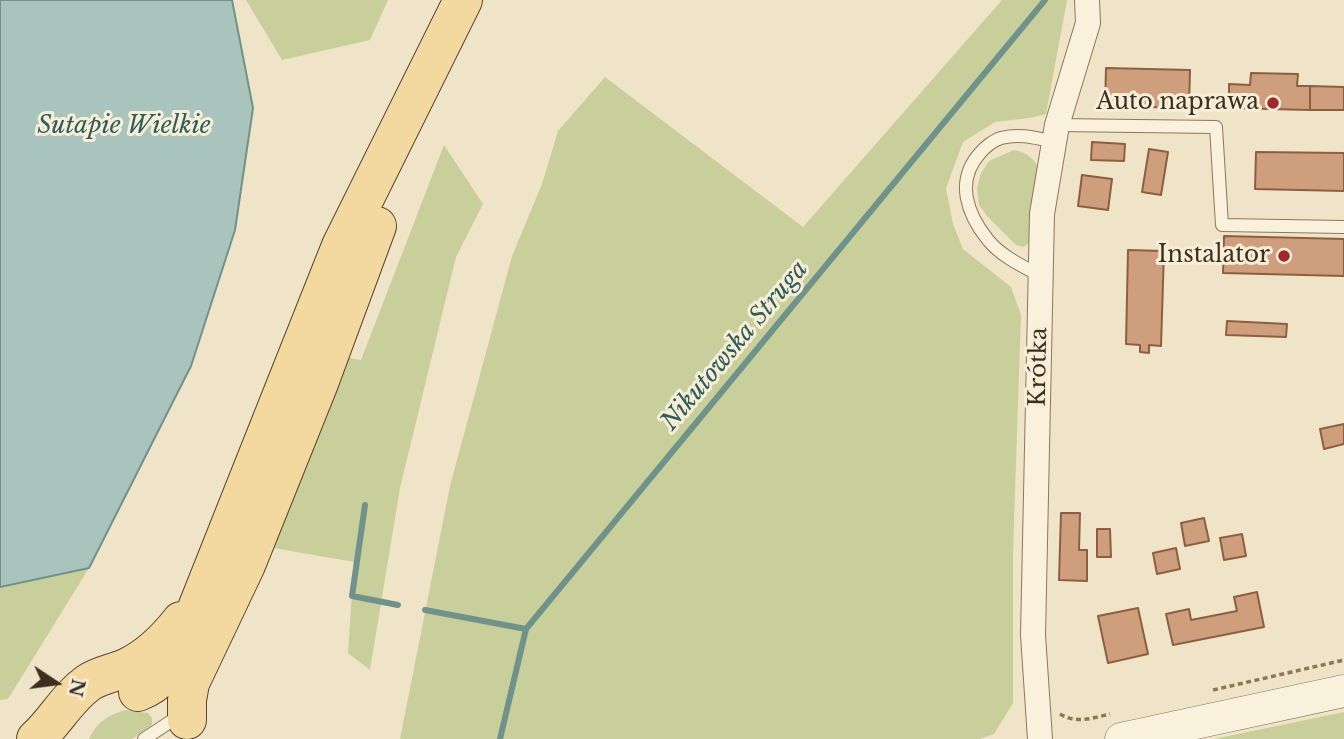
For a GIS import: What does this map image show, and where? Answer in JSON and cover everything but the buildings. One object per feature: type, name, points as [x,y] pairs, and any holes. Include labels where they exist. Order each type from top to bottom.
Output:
[{"type":"main road","points":[[138,692],[150,687],[171,667],[341,246],[461,4]]},
{"type":"main road","points":[[188,724],[187,700],[190,683],[254,544],[318,383],[461,4]]},
{"type":"main road","points":[[36,739],[79,690],[91,681],[129,667],[164,641],[206,585]]},
{"type":"main road","points":[[73,736],[83,717],[101,702],[122,693],[138,692],[162,698],[188,724]]},
{"type":"street","name":"Krótka","points":[[1040,739],[1033,635],[1042,214],[1055,133],[1088,23],[1087,0]]},
{"type":"street","points":[[1121,725],[1344,691]]},
{"type":"lane","points":[[1041,276],[1016,263],[989,241],[972,215],[964,196],[971,163],[984,149],[999,139],[1055,133],[1216,127],[1222,225],[1344,227]]},
{"type":"lane","points":[[144,739],[188,724]]},
{"type":"path","points":[[1201,693],[1344,660]]},
{"type":"path","points":[[1059,714],[1067,718],[1121,725]]},
{"type":"green space","points":[[246,0],[388,0],[370,40],[282,60]]},
{"type":"green space","points":[[1002,0],[1067,0],[1046,114],[995,122],[963,142],[946,188],[953,224],[963,249],[1011,287],[1021,315],[1013,553],[1013,703],[994,734],[980,739],[400,739],[450,486],[512,256],[542,184],[558,131],[605,77],[803,227]]},
{"type":"green space","points":[[444,145],[483,204],[456,257],[400,488],[370,670],[348,653],[354,562],[268,547],[344,357],[361,360]]},
{"type":"green space","points":[[1014,150],[1029,156],[1040,169],[1030,242],[1024,247],[1016,245],[987,216],[979,205],[977,188],[981,173],[989,161]]},
{"type":"green space","points":[[89,568],[8,699],[0,700],[0,588]]},
{"type":"green space","points":[[126,710],[148,713],[152,718],[152,725],[132,739],[89,739],[95,728],[104,720]]},
{"type":"green space","points":[[1344,712],[1344,739],[1214,739]]},
{"type":"water","name":"Sutapie Wielkie","points":[[0,0],[232,0],[253,108],[235,230],[191,366],[89,568],[0,587]]},
{"type":"waterway","name":"Nikutowska Struga","points":[[500,739],[526,629],[1045,0]]},
{"type":"waterway","points":[[365,505],[352,596],[398,605]]},
{"type":"waterway","points":[[425,610],[526,629]]},
{"type":"place","name":"Auto naprawa","points":[[1273,103]]},
{"type":"place","name":"Instalator","points":[[1284,256]]}]
